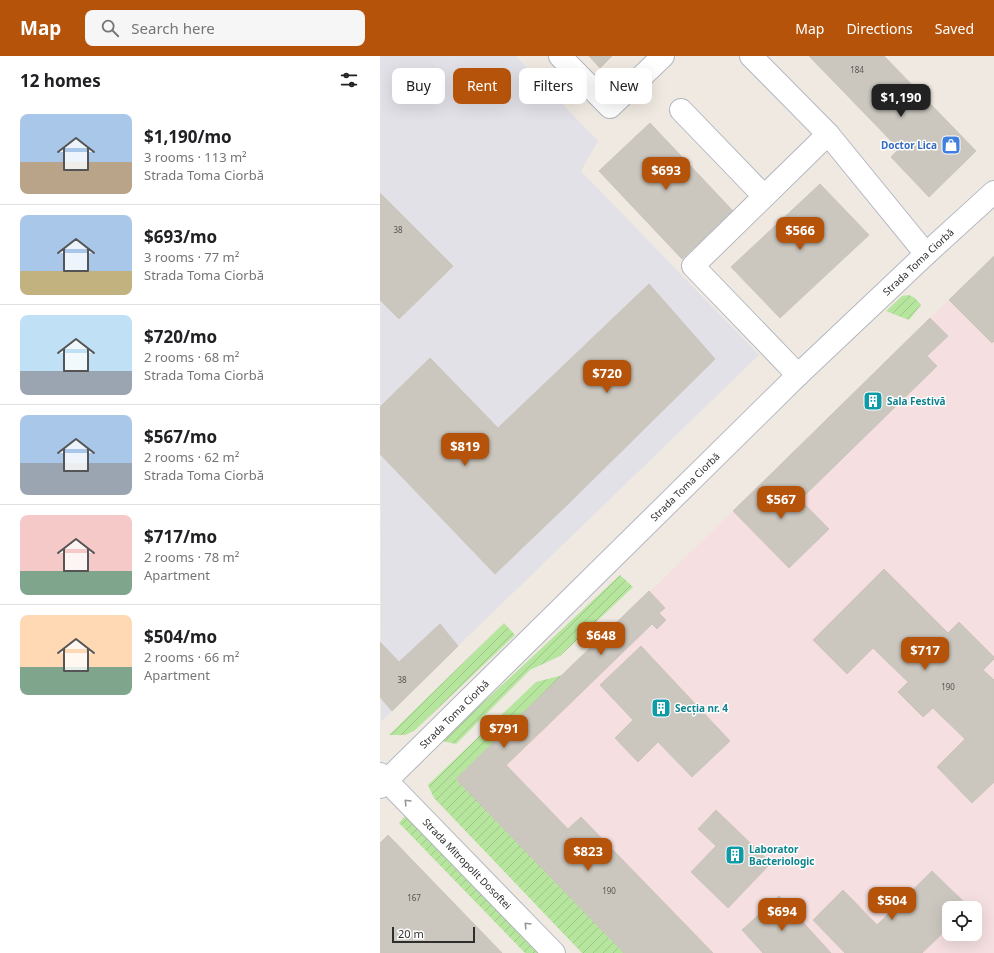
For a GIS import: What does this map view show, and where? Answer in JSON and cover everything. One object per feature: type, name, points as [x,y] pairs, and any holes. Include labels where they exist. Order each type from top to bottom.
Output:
[{"type":"street","points":[[560,56],[610,107],[663,56]]},
{"type":"street","points":[[751,56],[828,134],[926,254]]},
{"type":"street","points":[[682,110],[764,196]]},
{"type":"street","points":[[798,375],[693,266],[828,134]]},
{"type":"street","name":"Strada Toma Ciorbă","points":[[382,780],[798,375],[994,192]]},
{"type":"street","name":"Strada Mitropolit Dosoftei","points":[[382,780],[554,953]]},
{"type":"shaded area","points":[[380,56],[516,56],[528,68],[519,68],[519,104],[562,104],[598,141],[581,171],[759,355],[381,722]]},
{"type":"shaded area","points":[[994,256],[994,953],[624,953],[456,779]]},
{"type":"green space","points":[[909,295],[915,298],[921,305],[909,320],[886,311],[902,296]]},
{"type":"green space","points":[[620,575],[633,587],[560,656],[530,670],[456,744],[442,741]]},
{"type":"green space","points":[[504,623],[515,635],[414,731],[405,735],[389,735]]},
{"type":"green space","points":[[563,675],[456,779],[624,953],[582,953],[434,798],[428,785],[536,682]]},
{"type":"green space","points":[[407,814],[540,953],[525,953],[399,823]]},
{"type":"building","points":[[589,56],[612,56],[600,68]]},
{"type":"building","points":[[809,56],[884,56],[976,151],[929,197],[891,157],[899,149]]},
{"type":"building","points":[[650,123],[733,211],[682,259],[599,171]]},
{"type":"building","points":[[820,184],[869,235],[780,318],[731,267]]},
{"type":"building","points":[[380,193],[453,266],[399,319],[380,300]]},
{"type":"building","points":[[994,256],[994,341],[992,343],[949,300]]},
{"type":"building","points":[[649,284],[715,359],[568,504],[498,428]]},
{"type":"building","name":"Sala Festivă","points":[[930,318],[948,336],[927,356],[937,366],[801,499],[773,472]]},
{"type":"building","points":[[430,358],[498,428],[568,504],[495,574],[380,454],[380,407]]},
{"type":"building","points":[[773,472],[829,529],[789,568],[733,511]]},
{"type":"building","points":[[884,569],[948,633],[959,622],[994,657],[994,659],[983,670],[994,680],[994,782],[972,803],[937,767],[965,739],[933,708],[923,717],[898,692],[908,682],[873,648],[847,674],[813,640]]},
{"type":"building","points":[[649,591],[665,608],[659,613],[666,620],[657,629],[652,624],[552,721],[534,702]]},
{"type":"building","points":[[440,624],[458,646],[392,711],[380,697],[380,642],[399,662]]},
{"type":"building","name":"Secția nr. 4","points":[[641,646],[730,741],[692,777],[658,742],[638,762],[615,738],[633,720],[600,685]]},
{"type":"building","points":[[534,702],[552,721],[473,797],[456,779]]},
{"type":"building","points":[[506,765],[568,829],[581,817],[713,953],[624,953],[473,797]]},
{"type":"building","name":"Laborator Bacteriologic","points":[[716,810],[771,863],[728,908],[691,872],[716,846],[698,829]]},
{"type":"building","points":[[388,835],[502,953],[380,953],[380,843]]},
{"type":"building","points":[[932,871],[963,901],[942,901],[942,934],[922,953],[845,953],[813,920],[843,890],[877,925]]},
{"type":"building","points":[[779,896],[831,953],[763,953],[742,930]]},
{"type":"place","name":"Doctor Lica","points":[[951,145]]},
{"type":"place","name":"Sala Festivă","points":[[873,401]]},
{"type":"place","name":"Secția nr. 4","points":[[661,708]]},
{"type":"place","name":"Laborator Bacteriologic","points":[[735,855]]}]
